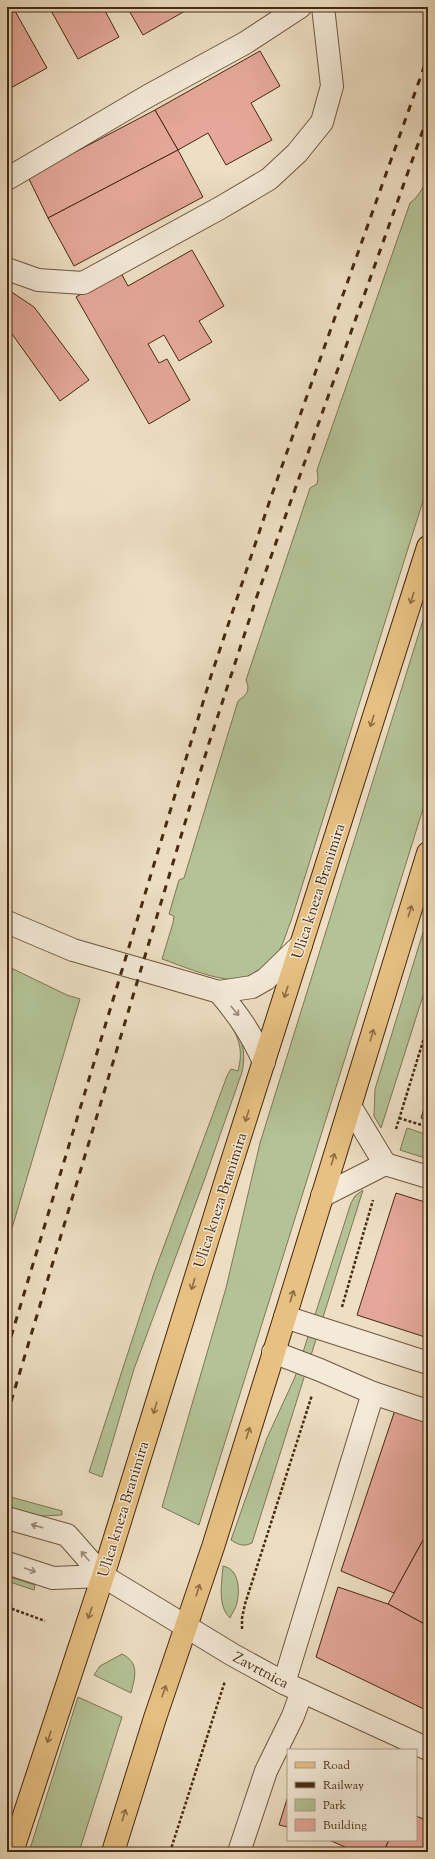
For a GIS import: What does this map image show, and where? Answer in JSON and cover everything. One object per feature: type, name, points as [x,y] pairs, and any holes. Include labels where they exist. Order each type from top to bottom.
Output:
[{"type":"main road","name":"Ulica kneza Branimira","points":[[12,1852],[103,1576],[264,1062],[428,547]]},
{"type":"main road","points":[[113,1852],[285,1317],[428,853]]},
{"type":"street","points":[[7,179],[148,96],[245,43],[300,7]]},
{"type":"street","points":[[7,269],[38,280],[83,283],[220,208],[269,179],[297,153],[322,122],[332,86],[322,7]]},
{"type":"street","points":[[7,922],[73,950],[219,992],[252,987],[261,982],[280,967],[301,945]]},
{"type":"street","points":[[219,992],[240,1016],[253,1038],[264,1062]]},
{"type":"street","points":[[350,1106],[385,1164],[428,1177]]},
{"type":"street","points":[[322,1196],[385,1164]]},
{"type":"street","points":[[285,1317],[428,1363]]},
{"type":"street","points":[[273,1352],[374,1393],[427,1411]]},
{"type":"street","points":[[240,1852],[266,1771],[293,1716],[293,1687],[374,1393]]},
{"type":"street","name":"Zavrtnica","points":[[7,1518],[67,1535],[103,1576],[233,1655],[293,1687],[428,1749]]},
{"type":"street","points":[[7,1563],[53,1578],[103,1576]]},
{"type":"path","points":[[428,1025],[399,1118],[428,1127]]},
{"type":"path","points":[[335,1332],[367,1223]]},
{"type":"path","points":[[241,1633],[245,1604],[320,1370]]},
{"type":"path","points":[[7,1607],[45,1621]]},
{"type":"path","points":[[170,1852],[219,1701]]},
{"type":"green space","points":[[428,156],[428,485],[291,921],[282,944],[272,961],[251,976],[234,980],[210,976],[162,959],[173,923],[174,916],[169,914],[179,880],[184,878],[238,701],[244,696],[248,689],[246,680],[310,488],[317,484],[317,470],[410,203],[419,194],[425,183],[427,175],[426,162]]},
{"type":"green space","points":[[428,604],[428,793],[199,1525],[162,1507],[226,1288],[260,1143]]},
{"type":"green space","points":[[428,916],[428,980],[381,1128],[374,1116],[375,1089]]},
{"type":"green space","points":[[7,966],[67,995],[80,999],[7,1245]]},
{"type":"green space","points":[[230,1019],[242,1044],[244,1057],[242,1072],[205,1178],[134,1369],[102,1477],[89,1472],[154,1273],[227,1076],[231,1069],[238,1071],[240,1064],[240,1046],[229,1023]]},
{"type":"green space","points":[[407,1128],[428,1135],[428,1159],[400,1150]]},
{"type":"green space","points":[[363,1190],[252,1543],[246,1545],[239,1544],[231,1540],[267,1438],[295,1377],[351,1203],[355,1196]]},
{"type":"green space","points":[[7,1496],[62,1511],[62,1515],[41,1516],[7,1508]]},
{"type":"green space","points":[[223,1566],[232,1571],[235,1575],[238,1586],[236,1607],[230,1618],[223,1607],[221,1594]]},
{"type":"green space","points":[[7,1576],[35,1585],[34,1590],[7,1581]]},
{"type":"green space","points":[[122,1654],[132,1662],[134,1666],[135,1676],[131,1693],[94,1675],[100,1666]]},
{"type":"green space","points":[[78,1697],[122,1717],[79,1852],[29,1852]]},
{"type":"building","points":[[49,7],[103,7],[119,37],[78,59]]},
{"type":"building","points":[[127,7],[192,7],[143,35]]},
{"type":"building","points":[[15,11],[47,68],[7,90],[7,15]]},
{"type":"building","points":[[260,51],[280,86],[251,103],[272,140],[226,165],[208,133],[178,150],[155,110]]},
{"type":"building","points":[[155,110],[178,150],[48,218],[28,177]]},
{"type":"building","points":[[178,150],[203,197],[74,266],[48,218]]},
{"type":"building","points":[[192,250],[224,306],[199,321],[212,342],[179,361],[164,335],[148,344],[159,363],[167,359],[190,400],[149,424],[76,297],[120,271],[128,286]]},
{"type":"building","points":[[7,289],[34,307],[89,380],[60,401],[7,327]]},
{"type":"building","points":[[428,1096],[428,1121],[421,1118]]},
{"type":"building","points":[[396,1193],[428,1203],[428,1338],[357,1315]]},
{"type":"building","points":[[428,1408],[428,1531],[394,1593],[341,1571],[395,1410]]},
{"type":"building","points":[[428,1531],[428,1626],[388,1604]]},
{"type":"building","points":[[338,1587],[388,1604],[428,1626],[428,1711],[316,1657]]},
{"type":"building","points":[[287,1799],[287,1827],[279,1825]]},
{"type":"building","points":[[417,1816],[428,1821],[428,1852],[383,1852],[388,1841],[417,1841]]},
{"type":"building","points":[[331,1841],[388,1841],[383,1852],[351,1852],[352,1850]]},
{"type":"railway","points":[[7,1350],[211,676],[271,497],[428,56]]},
{"type":"railway","points":[[7,1415],[209,743],[257,596],[428,116]]}]
